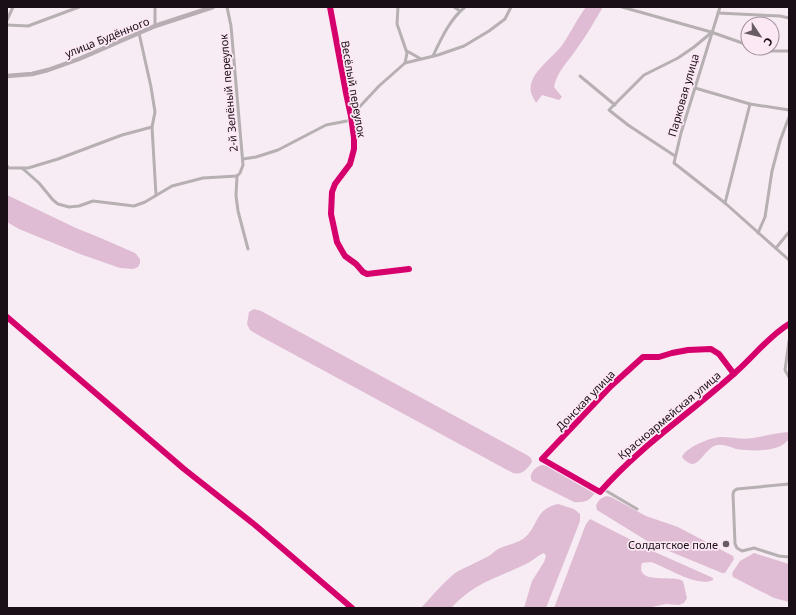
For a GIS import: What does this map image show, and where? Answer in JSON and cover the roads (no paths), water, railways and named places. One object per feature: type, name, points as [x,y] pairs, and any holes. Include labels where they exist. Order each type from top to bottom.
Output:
[{"type":"main road","name":"улица Будённого","points":[[7,76],[32,74],[48,70],[139,34],[155,26],[213,7]]},
{"type":"street","points":[[7,20],[13,7]]},
{"type":"street","points":[[7,25],[28,26],[79,7]]},
{"type":"street","points":[[155,7],[155,26]]},
{"type":"street","name":"2-й Зелёный переулок","points":[[228,7],[243,159],[242,169],[237,176],[236,196],[238,211],[248,249]]},
{"type":"street","name":"Весёлый переулок","points":[[330,7],[344,86],[352,118],[354,138],[354,149],[350,164],[335,184],[332,192],[331,214],[337,242],[345,256],[367,274],[409,270]]},
{"type":"street","points":[[398,7],[397,24],[407,51],[405,63]]},
{"type":"street","points":[[454,7],[460,11]]},
{"type":"street","points":[[433,56],[449,25],[465,7]]},
{"type":"street","name":"Весёлый переулок","points":[[243,159],[256,157],[278,150],[326,125],[352,118],[379,86],[405,63],[464,46],[489,31],[505,19],[511,7]]},
{"type":"street","points":[[622,7],[712,32],[740,42]]},
{"type":"street","name":"Парковая улица","points":[[720,7],[694,88],[674,164],[725,203]]},
{"type":"street","points":[[718,13],[780,16],[789,18]]},
{"type":"street","name":"Парковая улица","points":[[675,156],[628,125],[609,110],[644,76],[678,58],[712,32]]},
{"type":"street","points":[[139,34],[155,112],[152,128],[156,195]]},
{"type":"street","points":[[407,51],[422,59]]},
{"type":"street","points":[[580,76],[615,105]]},
{"type":"street","points":[[694,88],[750,104],[789,110]]},
{"type":"street","points":[[750,104],[725,203],[789,260]]},
{"type":"street","points":[[758,233],[765,216],[772,171],[780,141],[789,117]]},
{"type":"street","points":[[7,166],[9,168],[28,168],[122,135],[152,128]]},
{"type":"street","points":[[22,168],[39,183],[53,200],[58,204],[69,207],[79,206],[93,201],[134,206],[172,186],[203,178],[237,176]]},
{"type":"street","points":[[776,248],[789,232]]},
{"type":"street","points":[[7,317],[184,469],[254,525],[352,608]]},
{"type":"street","name":"Красноармейская улица","points":[[600,492],[632,458],[734,374],[777,333],[789,324]]},
{"type":"street","points":[[789,341],[784,370],[789,377]]},
{"type":"street","name":"Донская улица","points":[[600,492],[542,459],[611,386],[643,357],[658,357],[688,350],[711,349],[720,354],[734,374]]},
{"type":"street","points":[[789,484],[737,489],[733,494],[735,544],[737,548],[742,550],[754,548],[779,556],[789,557]]},
{"type":"street","points":[[602,489],[637,509]]},
{"type":"place","name":"Солдатское поле","points":[[726,544]]}]
